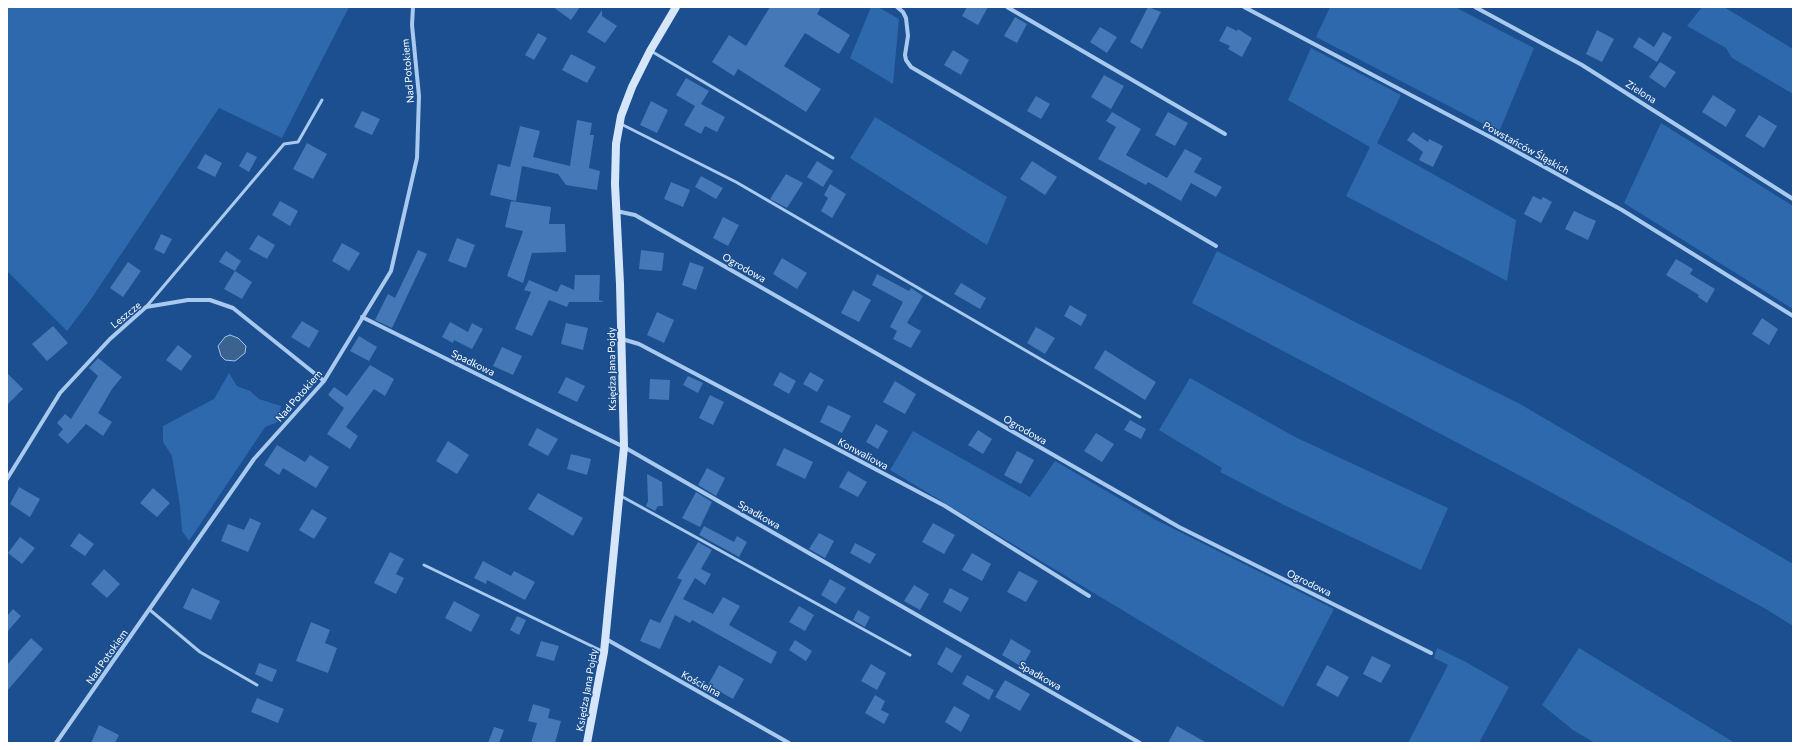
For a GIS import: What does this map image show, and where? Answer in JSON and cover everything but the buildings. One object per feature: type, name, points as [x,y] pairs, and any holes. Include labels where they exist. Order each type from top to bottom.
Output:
[{"type":"street","name":"Nad Potokiem","points":[[56,743],[254,459],[324,381],[391,270],[417,158],[419,96],[412,26],[413,7]]},
{"type":"street","name":"Księdza Jana Pojdy","points":[[587,743],[606,639],[624,447],[622,339],[615,157],[620,123],[632,87],[650,51],[676,7]]},
{"type":"street","points":[[898,7],[906,18],[908,36],[905,55],[906,60],[911,67],[1216,246]]},
{"type":"street","points":[[1007,7],[1225,134]]},
{"type":"street","name":"Powstańców Śląskich","points":[[1244,7],[1494,139],[1622,210],[1793,316]]},
{"type":"street","name":"Zielona","points":[[1475,7],[1582,65],[1793,199]]},
{"type":"street","name":"Ogrodowa","points":[[616,210],[635,215],[1179,528],[1431,652]]},
{"type":"street","name":"Leszcze","points":[[7,479],[60,393],[110,339],[146,307],[195,300],[210,300],[233,308],[324,381]]},
{"type":"street","name":"Spadkowa","points":[[362,317],[624,447],[1140,743]]},
{"type":"street","name":"Konwaliowa","points":[[622,339],[639,344],[945,506],[1089,596]]},
{"type":"street","name":"Kościelna","points":[[606,639],[789,743]]},
{"type":"lane","points":[[650,51],[833,158]]},
{"type":"lane","points":[[146,307],[284,144],[298,142],[322,100]]},
{"type":"lane","points":[[620,123],[736,182],[1140,417]]},
{"type":"lane","points":[[619,496],[910,655]]},
{"type":"lane","points":[[424,565],[604,652]]},
{"type":"lane","points":[[150,610],[200,652],[257,685]]},
{"type":"shaded area","points":[[7,7],[349,7],[282,138],[219,108],[89,302],[67,331],[7,271]]},
{"type":"shaded area","points":[[871,7],[878,7],[899,19],[893,84],[850,58]]},
{"type":"shaded area","points":[[1330,7],[1455,7],[1534,48],[1499,132],[1316,37]]},
{"type":"shaded area","points":[[1702,7],[1724,7],[1793,49],[1793,94],[1732,58],[1726,48],[1687,26]]},
{"type":"shaded area","points":[[1311,48],[1401,95],[1377,143],[1516,220],[1507,281],[1346,196],[1370,147],[1288,100]]},
{"type":"shaded area","points":[[875,117],[1007,197],[987,245],[850,158]]},
{"type":"shaded area","points":[[1661,123],[1793,206],[1793,309],[1624,203]]},
{"type":"shaded area","points":[[1217,251],[1520,404],[1793,564],[1793,626],[1766,609],[1530,481],[1192,303]]},
{"type":"shaded area","points":[[230,335],[238,338],[246,346],[245,353],[235,361],[225,360],[221,356],[218,346],[225,337]]},
{"type":"shaded area","points":[[229,373],[237,386],[250,391],[259,399],[281,406],[278,422],[265,427],[189,541],[182,531],[180,506],[172,456],[163,442],[163,426],[214,399]]},
{"type":"shaded area","points":[[1190,378],[1295,437],[1448,508],[1421,570],[1284,505],[1220,472],[1222,468],[1159,430]]},
{"type":"shaded area","points":[[913,431],[1030,497],[1055,461],[1156,520],[1334,609],[1283,707],[890,470]]},
{"type":"shaded area","points":[[1437,648],[1466,662],[1509,687],[1479,743],[1408,743],[1448,665],[1434,658]]},
{"type":"shaded area","points":[[1579,648],[1735,743],[1595,743],[1573,730],[1542,705]]}]
